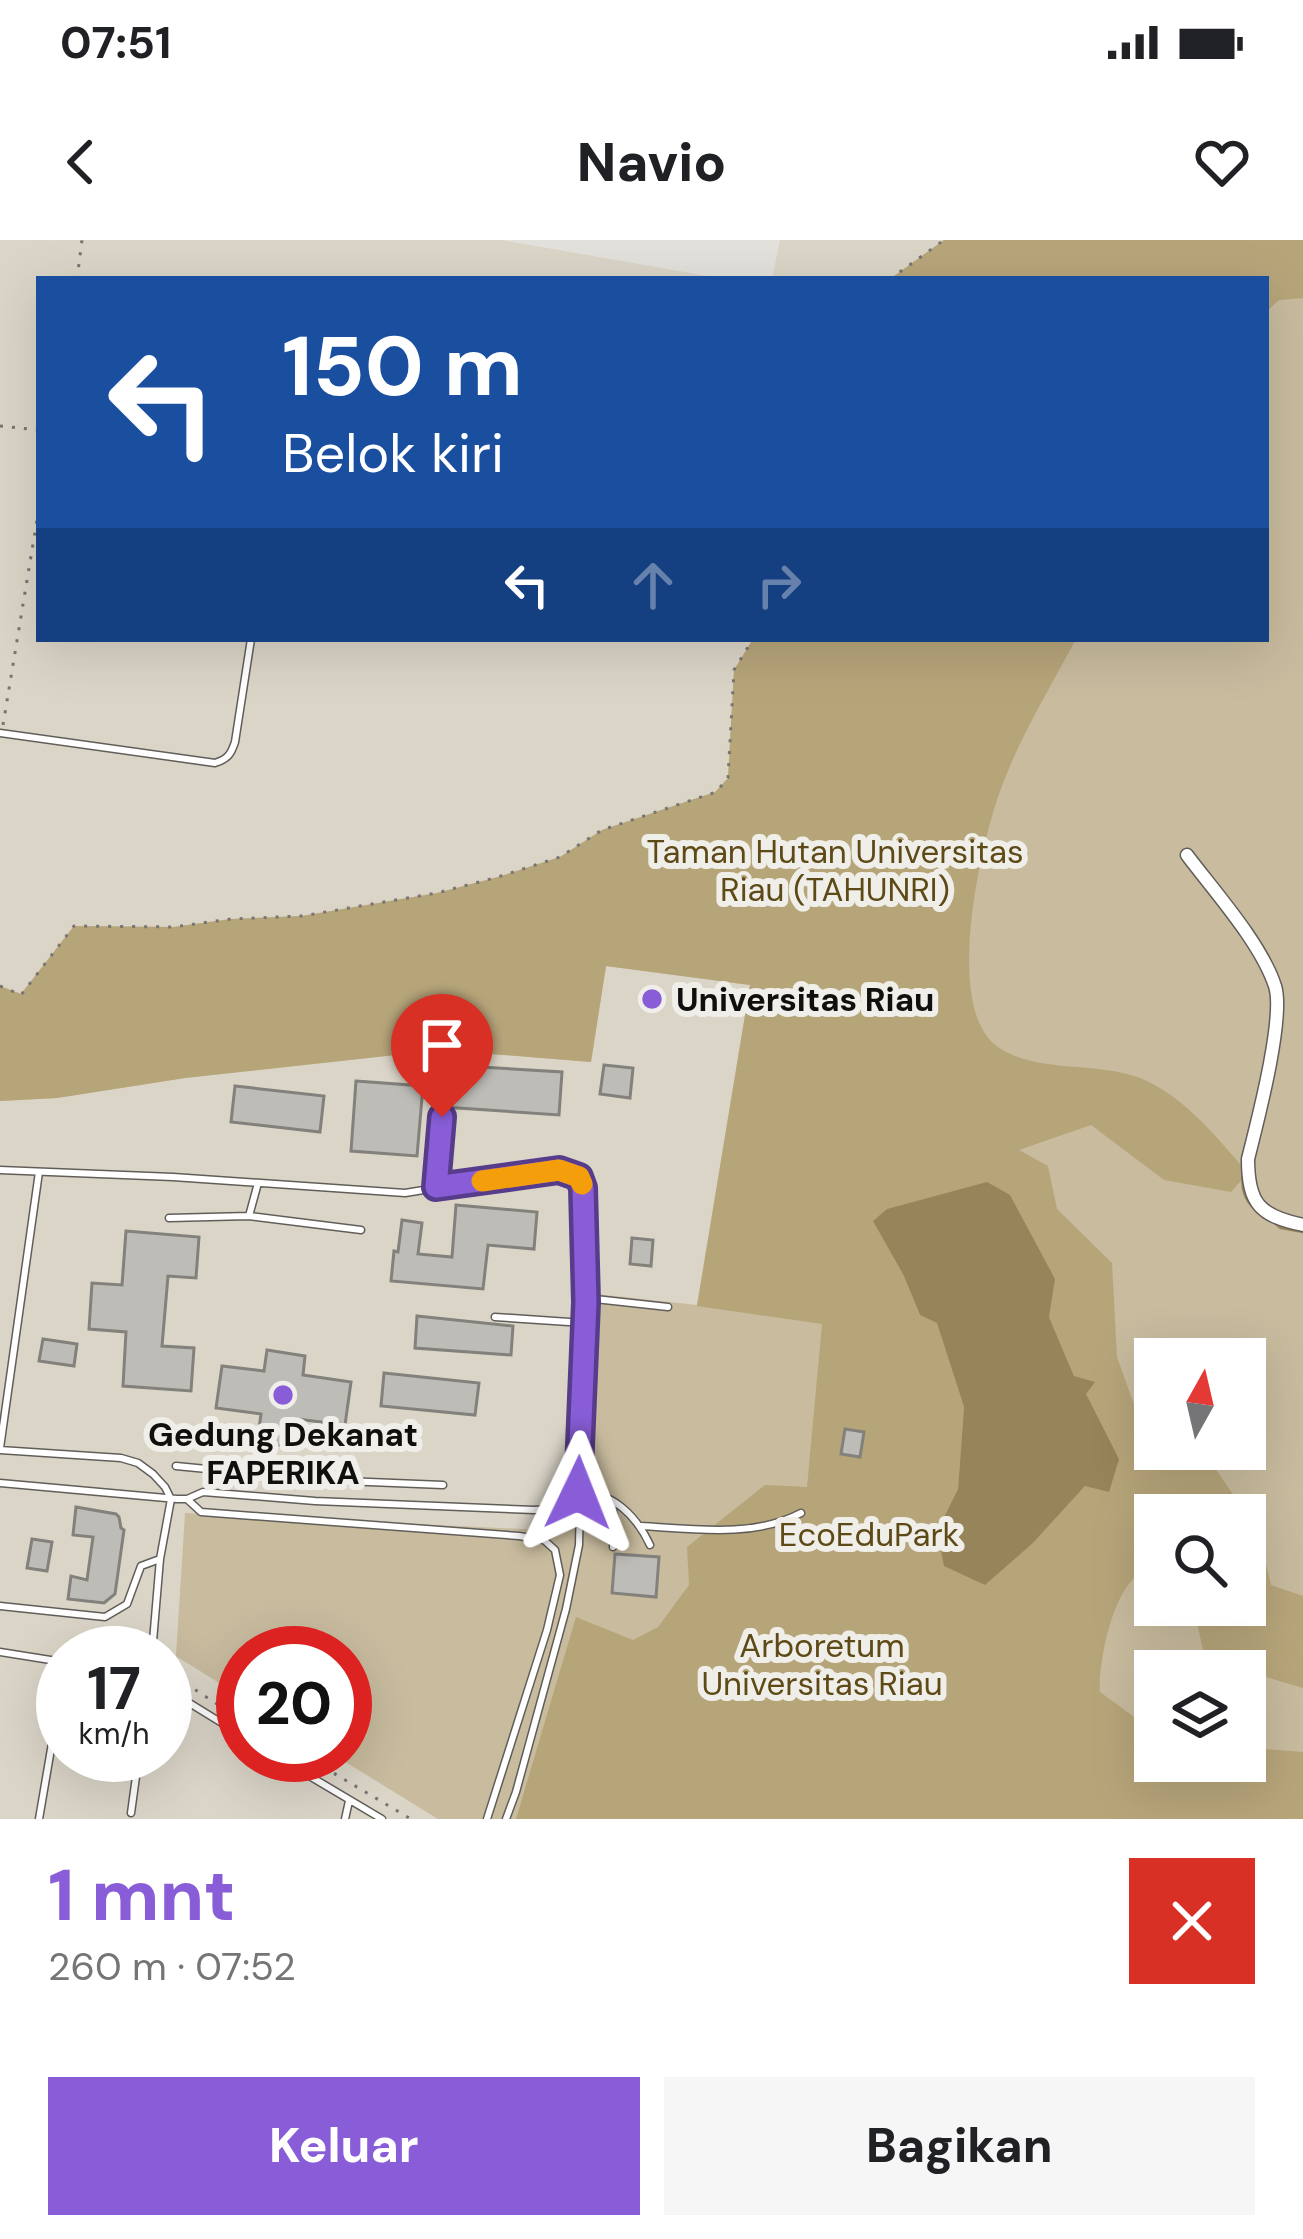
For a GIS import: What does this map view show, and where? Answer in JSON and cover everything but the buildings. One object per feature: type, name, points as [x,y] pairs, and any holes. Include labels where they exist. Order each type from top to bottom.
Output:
[{"type":"street","points":[[1187,856],[1260,956],[1275,987],[1275,1030],[1248,1159],[1248,1180],[1258,1207],[1303,1226]]},
{"type":"lane","points":[[1,733],[215,763],[225,760],[236,742],[251,642]]},
{"type":"lane","points":[[436,1187],[442,1117]]},
{"type":"lane","points":[[0,1170],[405,1192],[559,1170],[579,1177],[586,1302],[579,1546],[566,1609],[506,1819]]},
{"type":"lane","points":[[39,1172],[0,1449],[122,1458],[138,1463],[166,1487],[171,1498],[154,1626]]},
{"type":"lane","points":[[249,1216],[258,1183]]},
{"type":"lane","points":[[169,1218],[249,1216],[361,1229]]},
{"type":"lane","points":[[586,1302],[668,1307]]},
{"type":"lane","points":[[495,1317],[584,1323]]},
{"type":"lane","points":[[176,1466],[320,1480],[443,1485]]},
{"type":"lane","points":[[0,1483],[187,1499],[203,1492],[533,1510],[578,1507]]},
{"type":"lane","points":[[578,1493],[611,1500],[641,1526],[650,1545]]},
{"type":"lane","points":[[187,1499],[201,1512],[520,1536],[544,1540],[555,1550],[560,1575],[547,1630],[487,1819]]},
{"type":"lane","points":[[611,1500],[613,1547]]},
{"type":"lane","points":[[641,1526],[705,1530],[764,1526],[802,1513]]},
{"type":"lane","points":[[0,1608],[105,1617],[127,1604],[141,1566],[160,1558]]},
{"type":"lane","points":[[0,1652],[36,1658]]},
{"type":"lane","points":[[39,1819],[45,1782]]},
{"type":"lane","points":[[131,1813],[135,1782]]},
{"type":"lane","points":[[318,1782],[382,1819]]},
{"type":"lane","points":[[346,1819],[349,1801]]},
{"type":"path","points":[[77,276],[82,240]]},
{"type":"path","points":[[894,276],[944,240]]},
{"type":"path","points":[[0,425],[36,430]]},
{"type":"path","points":[[1,733],[36,526]]},
{"type":"path","points":[[0,986],[21,994],[74,926],[172,927],[302,916],[437,893],[560,857],[602,830],[716,792],[728,778],[734,670],[751,642]]},
{"type":"path","points":[[349,1782],[411,1819]]},
{"type":"shaded area","name":"EcoEduPark","points":[[0,240],[501,240],[708,276],[36,276],[36,642],[1269,642],[1269,276],[773,276],[780,240],[1303,240],[1303,1819],[0,1819]]},
{"type":"shaded area","points":[[987,1182],[1010,1195],[1055,1279],[1049,1317],[1074,1376],[1095,1382],[1086,1394],[1119,1459],[1109,1492],[1085,1486],[1033,1543],[985,1585],[944,1566],[937,1531],[958,1489],[964,1407],[937,1323],[920,1315],[873,1221],[887,1209]]},
{"type":"green space","name":"EcoEduPark","points":[[944,240],[1303,240],[1303,1819],[438,1819],[372,1778],[372,1626],[216,1626],[216,1681],[192,1666],[192,1626],[178,1626],[185,1513],[564,1531],[574,1525],[596,1294],[697,1305],[750,985],[606,966],[591,1062],[441,1050],[0,1101],[0,986],[21,994],[74,926],[173,927],[302,916],[437,893],[560,857],[602,830],[716,792],[728,778],[734,670],[751,642],[1269,642],[1269,276],[894,276]]},
{"type":"green space","points":[[944,240],[1303,240],[1303,298],[1279,300],[1269,309],[1269,276],[894,276]]},
{"type":"green space","points":[[751,642],[1074,642],[1015,754],[983,851],[969,964],[972,999],[981,1027],[998,1047],[1031,1061],[1123,1073],[1157,1086],[1199,1119],[1248,1173],[1231,1192],[1164,1180],[1091,1125],[1019,1150],[1048,1166],[1057,1209],[1112,1263],[1117,1357],[1134,1404],[1134,1470],[1216,1470],[1233,1494],[1134,1494],[1134,1579],[1114,1613],[1104,1647],[1100,1692],[1134,1717],[1134,1782],[1266,1782],[1266,1749],[1303,1752],[1303,1819],[516,1819],[576,1617],[633,1640],[658,1627],[689,1585],[687,1547],[765,1485],[807,1487],[822,1324],[697,1306],[750,985],[606,966],[591,1062],[441,1050],[0,1101],[0,986],[21,994],[74,926],[173,927],[302,916],[437,893],[560,857],[602,830],[715,792],[728,778],[734,670]],"holes":[[[903,1274],[1049,1317],[1074,1376],[1119,1459],[1086,1485],[1033,1543],[985,1585],[937,1531],[958,1489],[964,1407],[937,1322],[920,1315]]]},
{"type":"green space","points":[[1266,1564],[1271,1585],[1303,1596],[1303,1688],[1266,1677],[1266,1650],[1203,1650],[1198,1626],[1266,1626]]},
{"type":"waterway","points":[[1244,1176],[1246,1194],[1256,1208]]},
{"type":"waterway","points":[[1275,1222],[1303,1231]]},
{"type":"slow traffic","points":[[482,1181],[559,1170],[579,1177],[582,1184]]},
{"type":"place","name":"Universitas Riau","points":[[652,999]]},
{"type":"place","name":"Gedung Dekanat FAPERIKA","points":[[283,1395]]},
{"type":"route","points":[[442,1117],[436,1187],[559,1170],[579,1177],[583,1188],[586,1302],[578,1493]]},
{"type":"park label","name":"Taman Hutan Universitas Riau (TAHUNRI)","points":[[835,870]]},
{"type":"park label","name":"Arboretum Universitas Riau","points":[[822,1664]]}]
